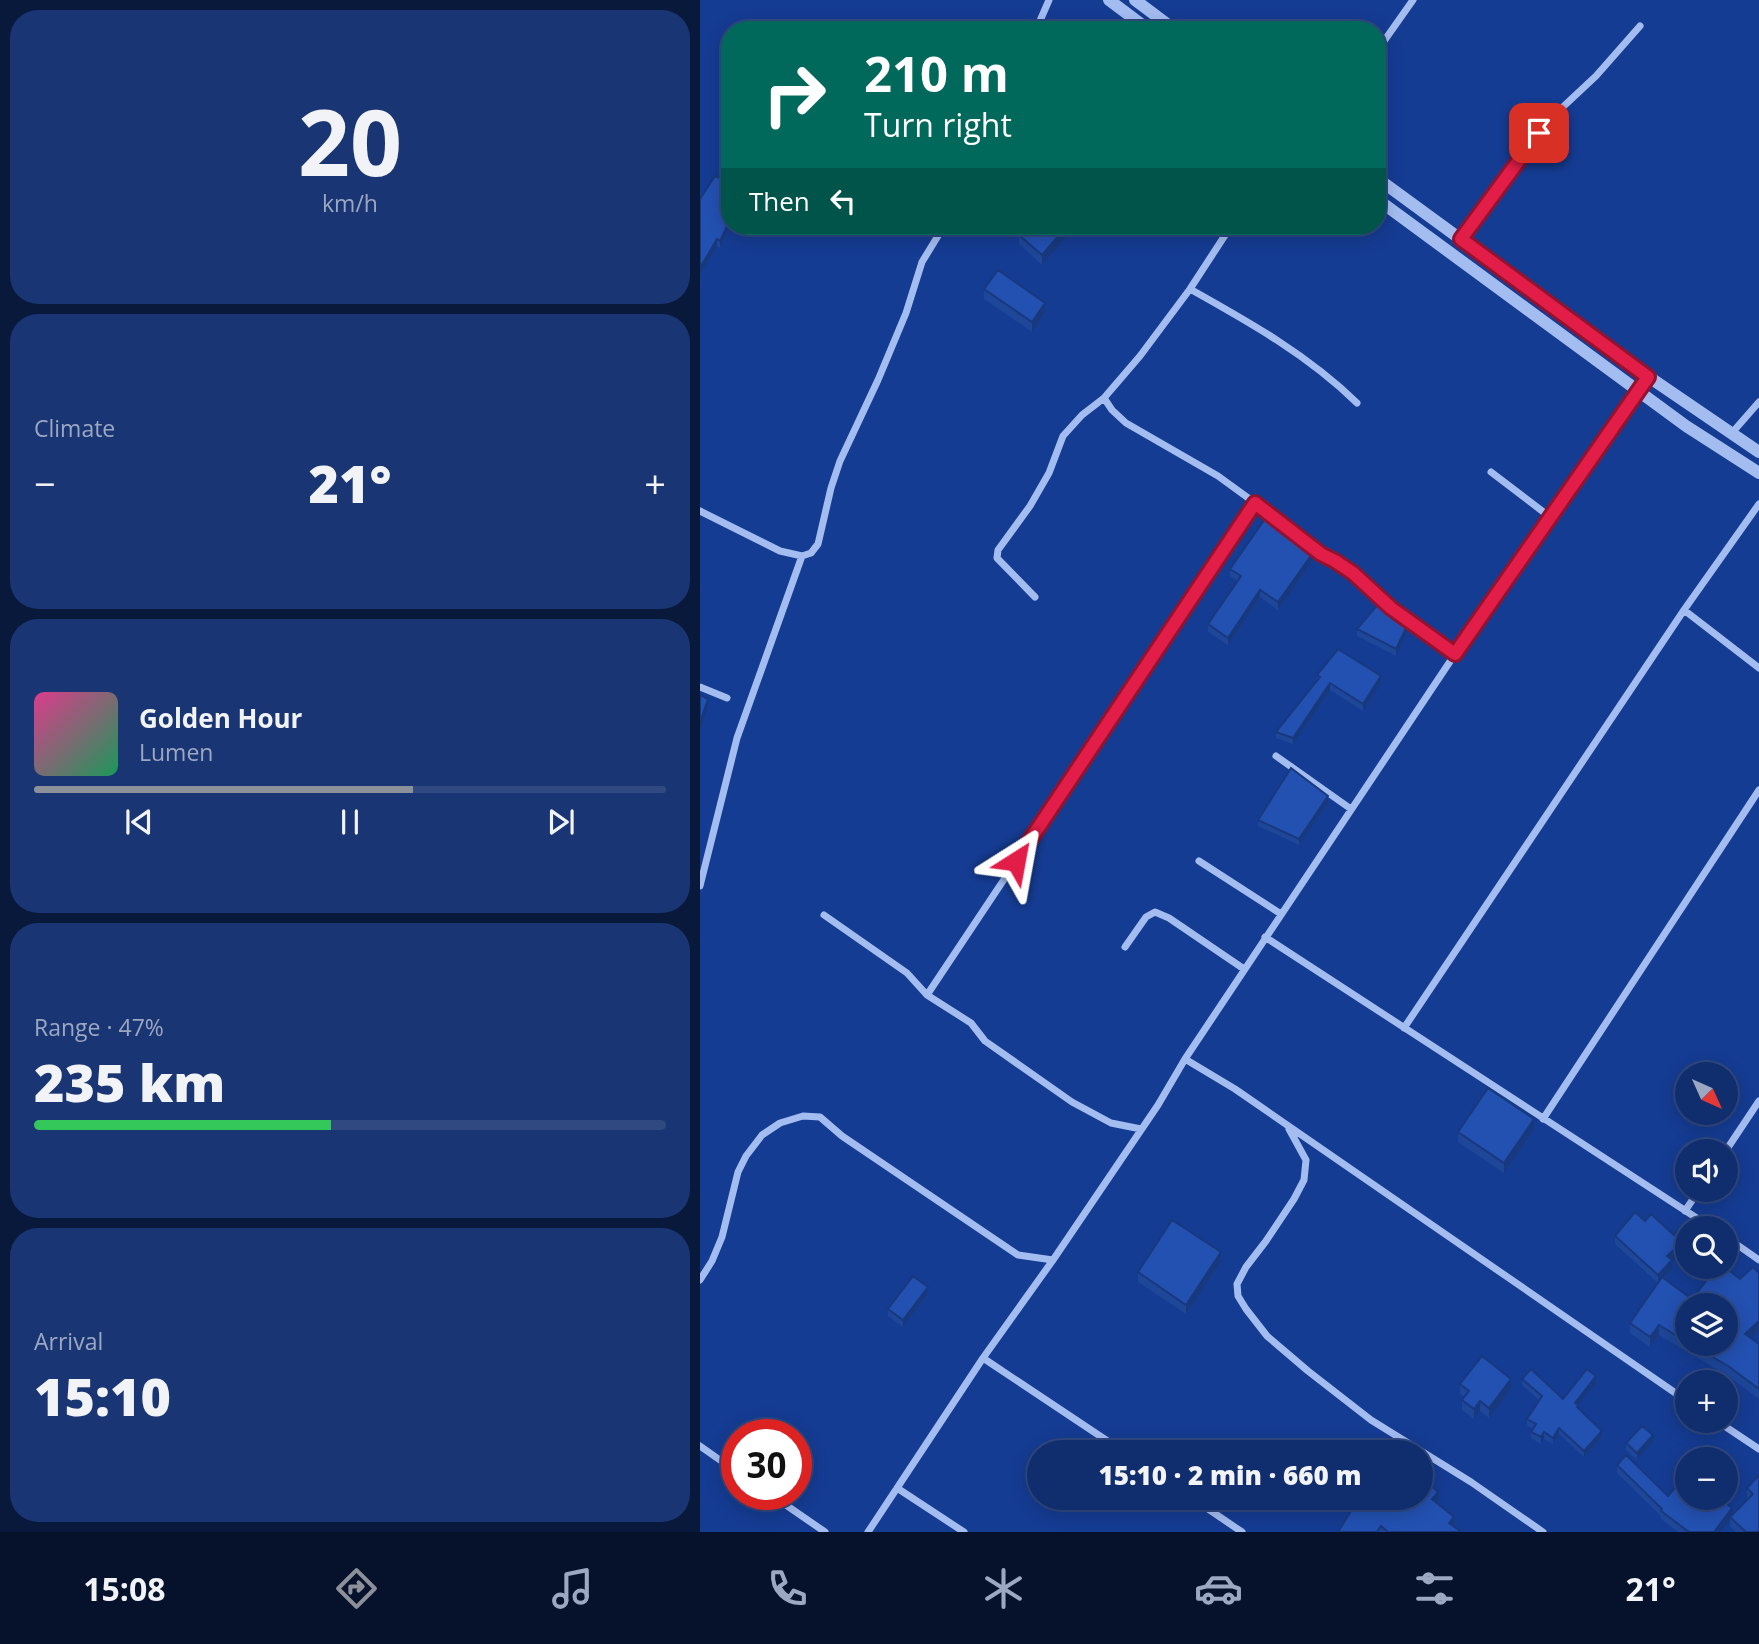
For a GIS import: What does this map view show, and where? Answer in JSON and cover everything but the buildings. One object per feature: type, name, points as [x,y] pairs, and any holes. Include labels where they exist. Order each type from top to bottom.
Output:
[{"type":"street","points":[[1040,21],[1049,0]]},
{"type":"street","points":[[1386,38],[1413,0]]},
{"type":"street","points":[[1129,15],[1139,1],[1164,21]]},
{"type":"street","points":[[1115,2],[1137,21]]},
{"type":"street","points":[[1461,239],[1550,119],[1596,76],[1640,26]]},
{"type":"street","points":[[1386,185],[1648,377],[1759,452]]},
{"type":"street","points":[[1386,205],[1686,426],[1759,473]]},
{"type":"street","points":[[700,511],[780,551],[802,556],[811,553],[818,544],[840,461],[906,313],[922,262],[938,235]]},
{"type":"street","points":[[1035,597],[997,558],[998,550],[1030,506],[1049,473],[1063,436],[1082,415],[1104,398],[1140,356],[1190,289],[1225,235]]},
{"type":"street","points":[[1190,289],[1270,335],[1322,371],[1357,403]]},
{"type":"street","points":[[868,1532],[983,1358],[1158,1105],[1265,937],[1455,654],[1648,377]]},
{"type":"street","points":[[1104,398],[1126,423],[1218,476],[1321,554],[1353,573],[1391,608],[1455,654]]},
{"type":"street","points":[[1731,434],[1759,402]]},
{"type":"street","points":[[1491,472],[1550,517]]},
{"type":"street","points":[[927,995],[1255,503]]},
{"type":"street","points":[[1404,1028],[1684,610],[1759,504]]},
{"type":"street","points":[[700,886],[737,738],[802,556]]},
{"type":"street","points":[[1684,610],[1759,668]]},
{"type":"street","points":[[700,687],[727,698]]},
{"type":"street","points":[[1276,756],[1352,809]]},
{"type":"street","points":[[1543,1119],[1759,790]]},
{"type":"street","points":[[1199,861],[1281,914]]},
{"type":"street","points":[[1125,947],[1146,917],[1155,912],[1169,918],[1244,969]]},
{"type":"street","points":[[824,915],[907,973],[927,995],[971,1023],[985,1041],[1072,1102],[1111,1123],[1141,1129]]},
{"type":"street","points":[[1265,937],[1693,1216]]},
{"type":"street","points":[[1185,1059],[1235,1089],[1675,1393]]},
{"type":"street","points":[[1734,1139],[1759,1101]]},
{"type":"street","points":[[700,1280],[723,1237],[738,1172],[746,1156],[762,1135],[780,1123],[803,1116],[820,1117],[842,1136],[1018,1255],[1053,1260]]},
{"type":"street","points":[[1287,1126],[1306,1160],[1304,1180],[1237,1284],[1242,1303],[1267,1336],[1371,1420],[1471,1482],[1543,1532]]},
{"type":"street","points":[[1685,1211],[1691,1202]]},
{"type":"street","points":[[1738,1245],[1759,1259]]},
{"type":"street","points":[[983,1358],[1106,1440]]},
{"type":"street","points":[[1735,1433],[1759,1449]]},
{"type":"street","points":[[700,1446],[721,1461]]},
{"type":"street","points":[[898,1488],[964,1532]]},
{"type":"street","points":[[793,1510],[825,1532]]},
{"type":"street","points":[[1210,1510],[1242,1532]]},
{"type":"route","points":[[1016,861],[1255,503],[1321,554],[1353,573],[1391,608],[1455,654],[1648,377],[1461,239],[1539,133]]}]
